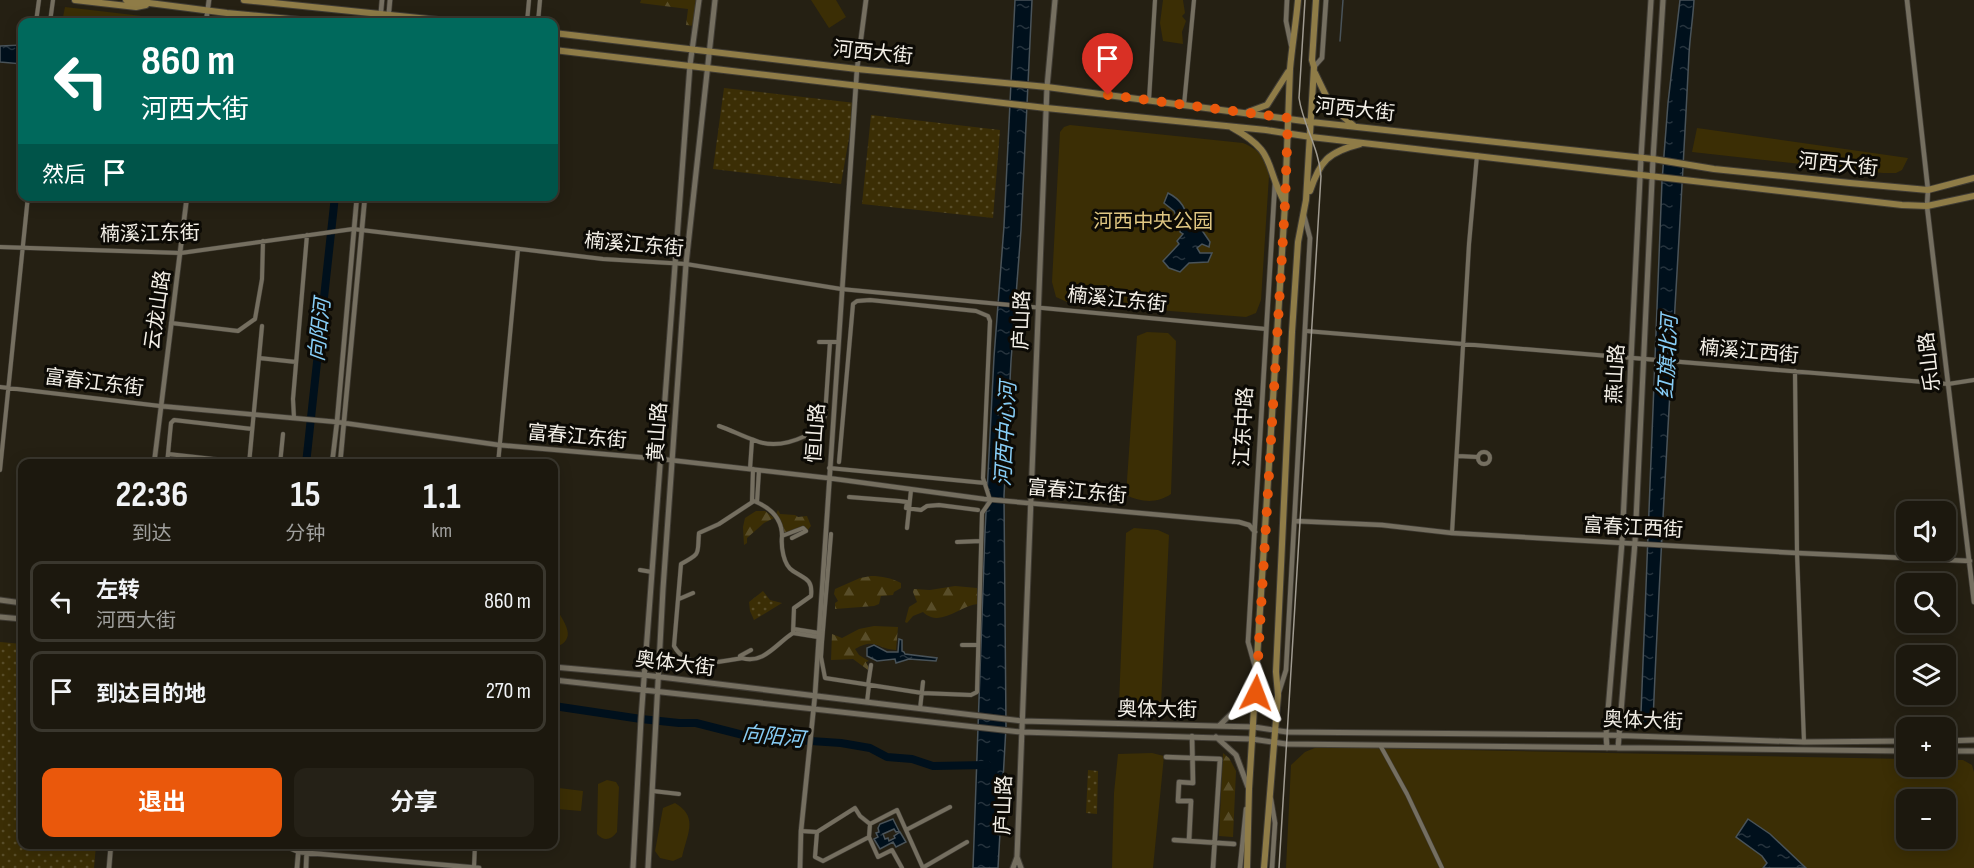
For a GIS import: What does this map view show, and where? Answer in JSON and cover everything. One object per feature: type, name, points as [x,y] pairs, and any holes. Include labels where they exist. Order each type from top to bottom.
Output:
[{"type":"main road","points":[[75,0],[136,7],[154,4]]},
{"type":"main road","points":[[126,0],[280,18]]},
{"type":"main road","points":[[244,0],[386,17]]},
{"type":"main road","name":"黄山路","points":[[633,868],[643,688],[690,65],[699,0]]},
{"type":"main road","name":"黄山路","points":[[648,868],[671,460],[686,264],[715,0]]},
{"type":"main road","name":"庐山路","points":[[1013,868],[1017,857],[1047,87],[1055,0]]},
{"type":"main road","name":"江东中路","points":[[1247,868],[1249,789],[1285,204],[1291,49],[1296,28],[1298,0]]},
{"type":"main road","points":[[1316,0],[1312,60],[1314,69],[1330,106],[1355,127]]},
{"type":"main road","name":"燕山路","points":[[1607,748],[1606,735],[1622,542],[1633,357],[1640,174],[1651,0]]},
{"type":"main road","name":"燕山路","points":[[1618,748],[1635,542],[1663,0]]},
{"type":"main road","name":"河西大街","points":[[558,33],[857,69],[1047,87],[1311,122],[1653,159],[1714,169],[1928,190],[1974,178]]},
{"type":"main road","name":"河西大街","points":[[558,50],[1902,205],[1927,206],[1974,195]]},
{"type":"main road","points":[[1245,112],[1267,105],[1290,69]]},
{"type":"main road","points":[[1264,868],[1278,695],[1276,672],[1292,332],[1298,242],[1306,200],[1314,69]]},
{"type":"main road","points":[[1227,126],[1251,138],[1262,148],[1285,204]]},
{"type":"main road","points":[[1306,200],[1320,166],[1327,157],[1348,147],[1365,143]]},
{"type":"main road","points":[[0,600],[18,602]]},
{"type":"main road","points":[[0,617],[18,619]]},
{"type":"main road","name":"奥体大街","points":[[558,667],[644,675],[1022,721],[1254,727],[1287,732],[1606,735],[1804,742],[1896,741]]},
{"type":"main road","points":[[1219,726],[1239,706],[1257,675]]},
{"type":"main road","name":"奥体大街","points":[[558,680],[643,688],[1021,732],[1216,737],[1286,744],[1896,751]]},
{"type":"main road","points":[[1216,737],[1236,755],[1249,789]]},
{"type":"main road","points":[[1956,741],[1974,740]]},
{"type":"main road","points":[[1956,751],[1974,752]]},
{"type":"main road","name":"庐山路","points":[[1017,857],[1021,868]]},
{"type":"street","points":[[37,18],[39,0]]},
{"type":"street","points":[[51,18],[53,0]]},
{"type":"street","points":[[206,18],[209,0]]},
{"type":"street","points":[[382,0],[386,17]]},
{"type":"street","points":[[386,17],[390,0]]},
{"type":"street","points":[[527,18],[529,0]]},
{"type":"street","points":[[538,18],[540,0]]},
{"type":"street","name":"恒山路","points":[[800,868],[801,831],[815,696],[857,69],[866,0]]},
{"type":"street","points":[[1149,100],[1155,0]]},
{"type":"street","points":[[1184,105],[1194,0]]},
{"type":"street","name":"江东中路","points":[[1287,0],[1286,21],[1291,49]]},
{"type":"street","points":[[1314,69],[1322,58],[1326,0]]},
{"type":"street","name":"乐山路","points":[[1907,0],[1928,190],[1927,206],[1972,560],[1974,602]]},
{"type":"street","points":[[1452,533],[1477,155]]},
{"type":"street","name":"江东中路","points":[[1257,675],[1248,642],[1275,179]]},
{"type":"street","points":[[0,470],[28,201]]},
{"type":"street","name":"云龙山路","points":[[155,459],[186,201]]},
{"type":"street","points":[[333,459],[356,201]]},
{"type":"street","points":[[341,459],[364,201]]},
{"type":"street","points":[[1278,695],[1286,670],[1306,330],[1310,238],[1304,215]]},
{"type":"street","name":"楠溪江东街","points":[[0,247],[181,253],[353,229],[603,259],[686,264],[841,288],[1266,329]]},
{"type":"street","points":[[294,418],[293,399],[307,235]]},
{"type":"street","points":[[171,323],[238,331],[255,319],[262,279],[263,241]]},
{"type":"street","points":[[499,459],[518,249]]},
{"type":"street","points":[[831,534],[821,657],[825,678],[922,693],[971,695],[977,692],[982,513],[988,500],[986,483],[983,478],[990,321],[988,316],[976,311],[870,300],[857,301],[854,304],[839,462]]},
{"type":"street","points":[[249,459],[262,326]]},
{"type":"street","name":"楠溪江西街","points":[[1306,330],[1948,384],[1974,380]]},
{"type":"street","points":[[819,342],[838,342]]},
{"type":"street","points":[[719,426],[762,443],[786,444],[820,427],[825,416],[830,342]]},
{"type":"street","points":[[259,357],[296,362]]},
{"type":"street","points":[[1795,371],[1797,553],[1804,742]]},
{"type":"street","name":"富春江东街","points":[[0,387],[337,422],[500,445],[751,469],[988,500],[1239,522],[1249,525],[1255,532]]},
{"type":"street","points":[[168,459],[171,423],[174,420],[252,429]]},
{"type":"street","points":[[280,459],[283,434]]},
{"type":"street","points":[[752,440],[751,469],[754,502]]},
{"type":"street","points":[[168,454],[216,459]]},
{"type":"street","points":[[1458,456],[1477,457]]},
{"type":"street","points":[[829,468],[986,483]]},
{"type":"street","points":[[754,502],[769,508],[776,516],[782,529],[780,548],[789,567],[808,579],[812,588],[811,596],[794,608],[794,631],[770,652],[756,660],[749,661],[742,658],[703,662],[691,660],[678,654],[674,646],[681,564],[698,551],[699,533],[719,524],[754,502],[759,470]]},
{"type":"street","points":[[907,528],[910,490]]},
{"type":"street","points":[[849,497],[907,502],[906,508],[921,510],[927,506],[939,505],[978,510]]},
{"type":"street","name":"富春江西街","points":[[1295,521],[1382,525],[1452,533],[1797,553],[1972,560]]},
{"type":"street","points":[[782,536],[803,528],[806,531],[792,538]]},
{"type":"street","points":[[957,542],[981,541]]},
{"type":"street","points":[[640,570],[652,572]]},
{"type":"street","points":[[678,600],[693,593]]},
{"type":"street","points":[[794,631],[819,635]]},
{"type":"street","points":[[962,645],[978,645]]},
{"type":"street","points":[[742,658],[740,656],[751,650]]},
{"type":"street","points":[[867,702],[871,665]]},
{"type":"street","points":[[920,709],[923,682]]},
{"type":"street","points":[[1189,841],[1191,801],[1178,801],[1179,782],[1193,783],[1192,736]]},
{"type":"street","points":[[1380,745],[1407,794],[1442,868]]},
{"type":"street","points":[[1166,757],[1220,759],[1213,868]]},
{"type":"street","points":[[1270,788],[1275,823],[1272,868]]},
{"type":"street","name":"江东中路","points":[[1240,868],[1249,789]]},
{"type":"street","points":[[653,791],[679,794]]},
{"type":"street","points":[[906,830],[950,807]]},
{"type":"street","points":[[801,831],[817,832],[855,808],[860,816],[870,824]]},
{"type":"street","points":[[870,824],[897,810],[924,868],[967,842]]},
{"type":"street","points":[[870,824],[869,837],[878,857],[892,850],[902,868]]},
{"type":"street","points":[[817,832],[815,857],[823,861],[869,837]]},
{"type":"street","points":[[1174,840],[1234,844]]},
{"type":"street","points":[[108,868],[110,849]]},
{"type":"street","points":[[291,849],[298,852],[479,868]]},
{"type":"street","points":[[297,868],[298,849]]},
{"type":"street","points":[[306,849],[306,868]]},
{"type":"street","points":[[474,868],[475,849]]},
{"type":"green space","points":[[641,0],[698,0],[694,26],[686,25],[688,9],[640,3]]},
{"type":"green space","points":[[811,0],[836,0],[846,17],[829,28]]},
{"type":"green space","points":[[1163,0],[1183,0],[1185,13],[1182,16],[1186,21],[1182,32],[1183,44],[1163,41],[1160,23]]},
{"type":"green space","points":[[65,7],[159,18],[63,18]]},
{"type":"green space","points":[[724,88],[855,103],[841,184],[713,169]]},
{"type":"green space","points":[[871,115],[1000,130],[993,218],[862,204]]},
{"type":"green space","name":"河西中央公园","points":[[1070,125],[1243,143],[1258,152],[1264,160],[1269,176],[1261,300],[1256,313],[1246,317],[1069,303],[1056,297],[1052,282],[1060,132],[1064,127]]},
{"type":"green space","points":[[1697,128],[1908,158],[1902,170],[1896,173],[1883,173],[1692,152]]},
{"type":"green space","points":[[1147,332],[1168,333],[1176,341],[1171,494],[1148,501],[1126,495],[1137,336]]},
{"type":"green space","points":[[778,510],[780,514],[807,516],[811,526],[807,531],[803,527],[783,534],[776,514]]},
{"type":"green space","points":[[756,511],[765,511],[774,518],[764,523],[747,538],[747,543],[744,545],[745,518]]},
{"type":"green space","points":[[1134,528],[1158,530],[1169,535],[1161,705],[1145,709],[1119,703],[1126,533]]},
{"type":"green space","points":[[871,576],[894,580],[901,583],[901,588],[893,595],[881,596],[879,604],[874,606],[835,609],[835,603],[838,601],[834,594],[835,589],[860,578]]},
{"type":"green space","points":[[955,586],[977,588],[978,604],[937,618],[923,612],[913,616],[907,623],[905,622],[909,607],[917,602],[914,589],[930,590]]},
{"type":"green space","points":[[763,591],[770,600],[782,603],[754,620],[749,602]]},
{"type":"green space","points":[[558,612],[565,623],[568,635],[558,646]]},
{"type":"green space","points":[[874,626],[898,627],[896,650],[872,644],[855,649],[859,655],[869,661],[866,662],[868,670],[853,659],[831,660],[832,634],[842,638],[859,629]]},
{"type":"green space","points":[[0,642],[18,644],[18,849],[96,849],[94,868],[0,868]]},
{"type":"green space","points":[[1317,747],[1896,759],[1896,777],[1956,777],[1956,760],[1963,760],[1972,765],[1974,772],[1974,868],[1286,868],[1291,765],[1305,752]]},
{"type":"green space","points":[[1152,753],[1164,756],[1153,868],[1112,868],[1114,793],[1118,754]]},
{"type":"green space","points":[[1223,753],[1229,758],[1236,771],[1233,837],[1219,836]]},
{"type":"green space","points":[[1088,770],[1098,771],[1097,814],[1086,813]]},
{"type":"green space","points":[[607,780],[616,782],[619,787],[617,832],[605,839],[597,834],[598,784]]},
{"type":"green space","points":[[559,788],[583,791],[581,811],[558,809]]},
{"type":"green space","points":[[675,803],[687,814],[689,827],[682,857],[673,861],[660,858],[655,851],[663,808]]},
{"type":"water","name":"河西中心河","points":[[1015,0],[1032,0],[1021,230],[1004,496],[1006,727],[998,868],[973,868],[985,532]]},
{"type":"water","name":"红旗北河","points":[[1680,0],[1694,0],[1689,54],[1653,722],[1645,727],[1641,713],[1662,181]]},
{"type":"water","points":[[18,45],[18,64],[0,62],[0,46]]},
{"type":"water","points":[[1168,193],[1183,206],[1187,225],[1192,229],[1199,226],[1210,242],[1209,247],[1202,244],[1197,248],[1200,253],[1212,253],[1208,262],[1189,263],[1180,272],[1169,268],[1163,261],[1179,244],[1177,241],[1183,234],[1180,232],[1181,223],[1174,211],[1164,203]]},
{"type":"water","points":[[899,639],[902,640],[902,651],[905,654],[937,658],[936,661],[909,659],[896,663],[895,659],[877,661],[867,656],[867,648],[874,645],[887,652],[898,652]]},
{"type":"water","points":[[893,819],[899,831],[896,832],[894,829],[883,834],[885,839],[888,838],[889,841],[900,832],[906,842],[896,847],[893,842],[880,849],[874,839],[878,837],[876,833],[879,832],[878,828],[880,824]]},
{"type":"water","points":[[1748,819],[1770,834],[1806,868],[1763,868],[1767,863],[1762,856],[1736,837]]},
{"type":"waterway","points":[[1340,41],[1343,0]]},
{"type":"waterway","name":"向阳河","points":[[307,459],[334,201]]},
{"type":"waterway","name":"向阳河","points":[[558,707],[641,719],[696,723],[751,737],[841,743],[870,748],[887,757],[912,759],[933,766],[987,765]]},
{"type":"tram line","points":[[1279,868],[1321,176],[1299,98],[1305,0]]},
{"type":"route","points":[[1108,95],[1288,118],[1256,693]]}]
